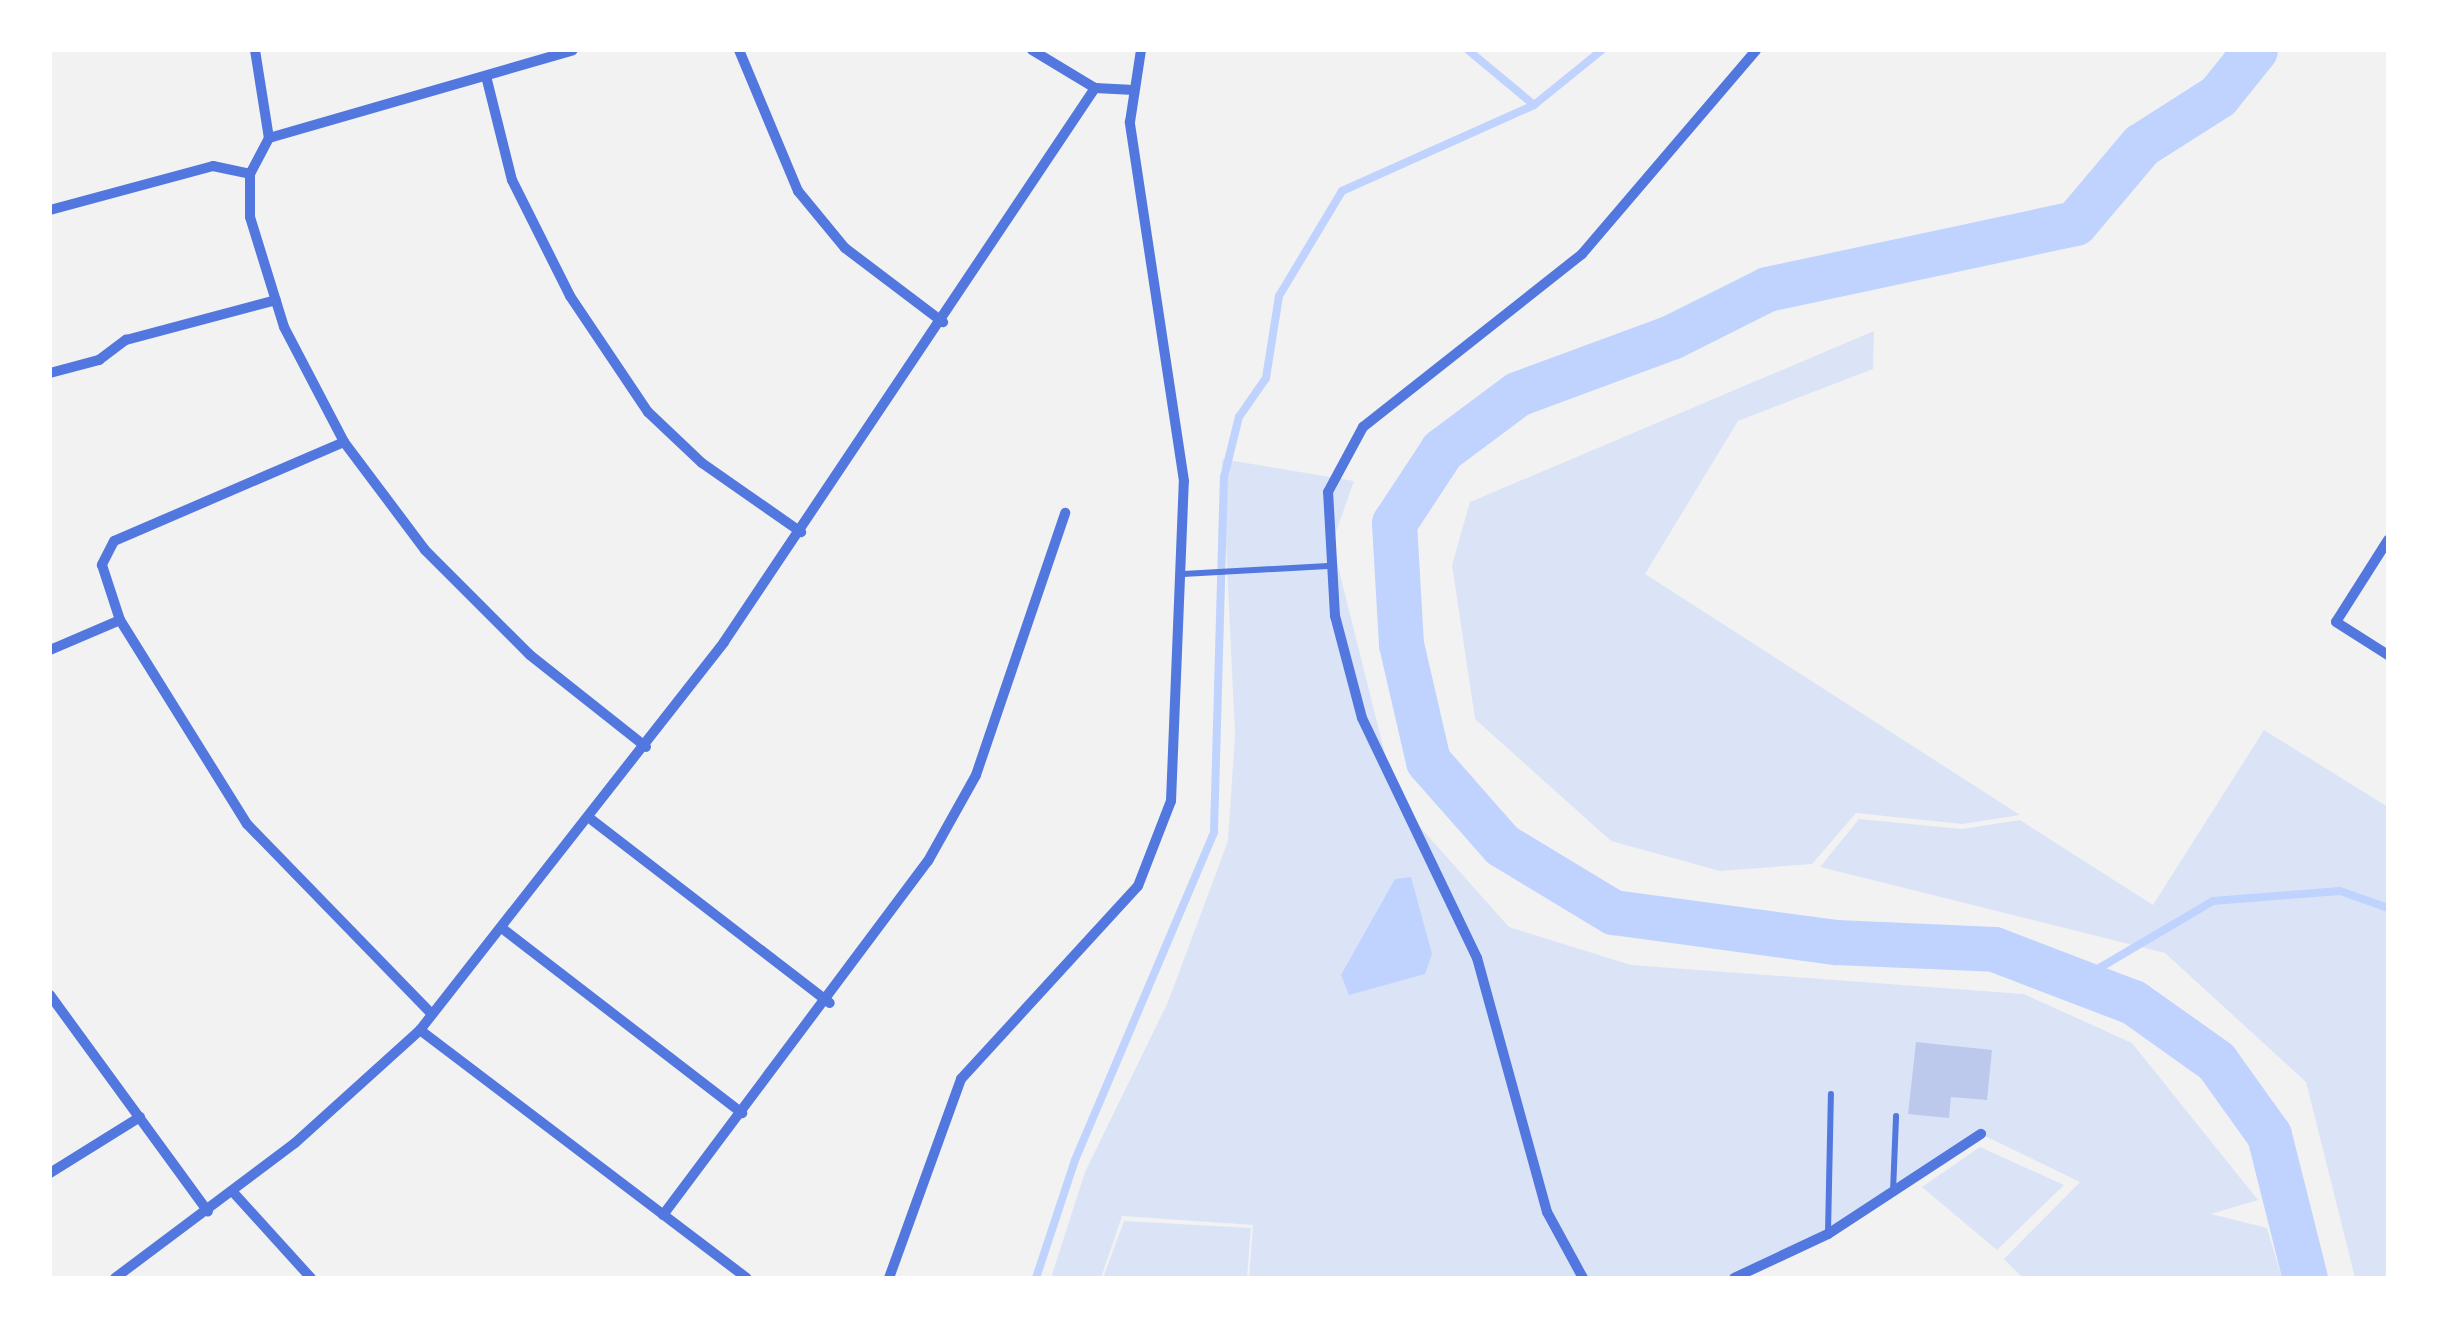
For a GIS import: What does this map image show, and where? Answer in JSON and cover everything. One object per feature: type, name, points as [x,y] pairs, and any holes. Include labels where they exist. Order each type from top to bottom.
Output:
[{"type":"street","points":[[255,50],[269,138],[250,174],[250,217],[276,300],[344,442],[425,550],[530,655],[646,748]]},
{"type":"street","points":[[269,138],[573,50]]},
{"type":"street","points":[[739,50],[798,191],[845,248],[943,322]]},
{"type":"street","points":[[1032,50],[1095,88],[1130,90]]},
{"type":"street","points":[[890,1278],[961,1080],[1138,886],[1171,802],[1183,574],[1180,420],[1130,90],[1141,50]]},
{"type":"street","points":[[1583,1278],[1547,1212],[1477,958],[1380,772],[1328,566],[1328,492],[1362,427],[1582,254],[1756,50]]},
{"type":"street","points":[[486,76],[512,180],[570,296],[648,412],[702,463],[801,532]]},
{"type":"street","points":[[115,1278],[208,1212],[420,1030],[592,820],[801,532],[1095,88]]},
{"type":"street","points":[[50,210],[213,166],[250,174]]},
{"type":"street","points":[[50,373],[99,360],[126,340],[276,300]]},
{"type":"street","points":[[344,442],[114,541],[102,565],[120,620],[247,824],[432,1013]]},
{"type":"street","points":[[663,1215],[830,1002],[976,776],[1065,513]]},
{"type":"street","points":[[2388,540],[2336,622],[2388,655]]},
{"type":"street","points":[[50,650],[120,620]]},
{"type":"street","points":[[592,820],[830,1002]]},
{"type":"street","points":[[503,929],[742,1113]]},
{"type":"street","points":[[50,995],[208,1212]]},
{"type":"street","points":[[420,1030],[746,1278]]},
{"type":"street","points":[[50,1172],[140,1117]]},
{"type":"street","points":[[1734,1278],[1828,1234],[1981,1134]]},
{"type":"street","points":[[232,1192],[311,1278]]},
{"type":"lane","points":[[1183,574],[1328,566]]},
{"type":"lane","points":[[1828,1234],[1831,1094]]},
{"type":"lane","points":[[1893,1193],[1896,1116]]},
{"type":"shaded area","points":[[1874,331],[1873,369],[1738,421],[1645,574],[2020,815],[1962,824],[1856,813],[1812,864],[1720,871],[1611,841],[1475,719],[1452,565],[1470,502]]},
{"type":"shaded area","points":[[1222,459],[1354,481],[1335,535],[1337,562],[1388,766],[1412,818],[1509,927],[1631,965],[2024,994],[2132,1043],[2258,1200],[2211,1214],[2267,1228],[2282,1278],[2023,1278],[2004,1259],[2080,1182],[1981,1134],[1828,1234],[1734,1278],[1249,1278],[1253,1225],[1122,1216],[1101,1278],[1051,1278],[1085,1172],[1168,1002],[1228,841],[1235,735]]},
{"type":"shaded area","points":[[2264,730],[2388,807],[2388,1278],[2355,1278],[2306,1082],[2165,953],[1820,867],[1859,819],[1962,829],[2020,820],[2153,905]]},
{"type":"shaded area","points":[[1980,1147],[2064,1185],[1997,1250],[1922,1187]]},
{"type":"shaded area","points":[[1124,1221],[1251,1228],[1247,1278],[1103,1278]]},
{"type":"water","points":[[1411,877],[1432,954],[1425,974],[1349,995],[1341,975],[1395,879]]},
{"type":"building","points":[[1916,1042],[1992,1050],[1987,1100],[1951,1097],[1949,1118],[1908,1114]]},
{"type":"waterway","points":[[1468,50],[1534,105]]},
{"type":"waterway","points":[[1036,1278],[1075,1160],[1214,832],[1224,477],[1239,417],[1266,378],[1279,296],[1342,191],[1534,105],[1602,50]]},
{"type":"waterway","points":[[2255,50],[2218,96],[2141,145],[2075,223],[1767,289],[1671,337],[1517,394],[1442,450],[1394,523],[1401,644],[1428,761],[1502,845],[1613,912],[1836,942],[1994,949],[2133,1002],[2216,1061],[2269,1135],[2305,1278]]},
{"type":"waterway","points":[[2084,977],[2213,901],[2340,891],[2388,908]]}]
